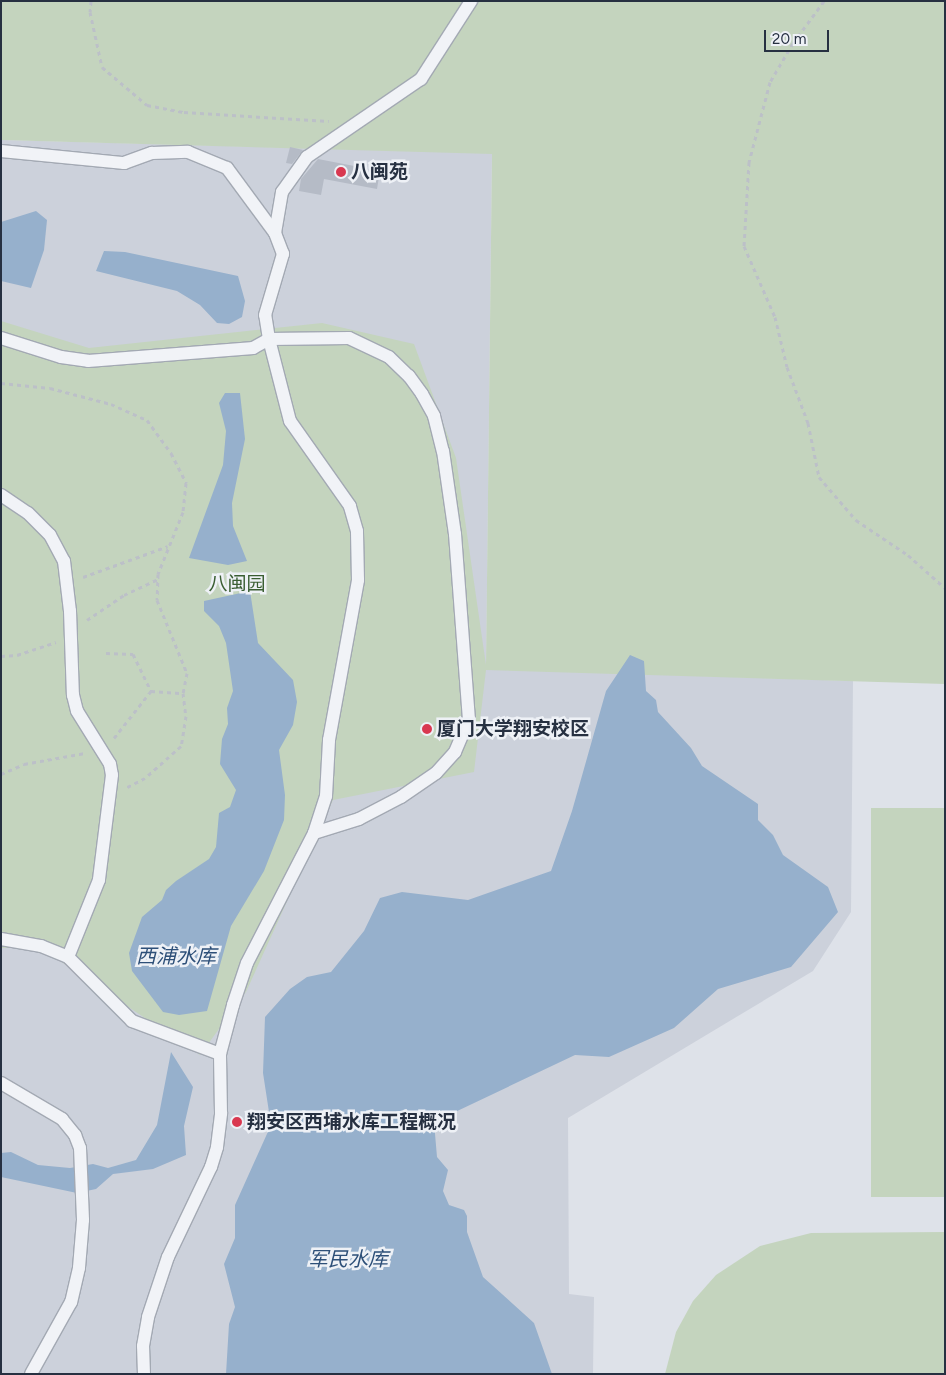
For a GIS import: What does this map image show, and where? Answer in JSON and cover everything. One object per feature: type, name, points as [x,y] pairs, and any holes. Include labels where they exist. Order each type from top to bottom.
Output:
[{"type":"lane","points":[[275,233],[282,192],[307,157],[421,79],[471,1]]},
{"type":"lane","points":[[1,151],[124,163],[152,153],[188,152],[228,168],[275,233],[283,254],[265,315],[268,339],[290,421],[311,453],[340,487],[350,506],[357,531],[358,580],[353,616],[336,694],[326,796],[314,833],[247,963],[220,1054],[221,1113],[217,1147],[211,1167],[168,1257],[148,1317],[143,1346],[144,1374]]},
{"type":"lane","points":[[1,338],[61,357],[88,361],[253,348],[268,339],[349,338],[389,357],[409,376],[434,416],[443,450],[455,534],[469,719],[455,752],[436,773],[401,797],[359,820],[314,833]]},
{"type":"lane","points":[[1,495],[28,513],[50,535],[64,561],[68,581],[73,695],[77,711],[102,750],[112,775],[99,880],[68,957]]},
{"type":"lane","points":[[1,939],[41,946],[68,957],[132,1020],[220,1054]]},
{"type":"lane","points":[[1,1083],[62,1119],[75,1135],[80,1148],[84,1200],[79,1268],[71,1302],[31,1374]]},
{"type":"path","points":[[91,1],[90,12],[102,67],[147,104],[184,112],[358,122]]},
{"type":"path","points":[[824,1],[793,43],[770,82],[748,162],[744,246],[775,317],[787,367],[808,423],[819,478],[856,520],[908,555],[945,588]]},
{"type":"path","points":[[1,383],[50,388],[111,404],[147,420],[171,453],[186,482],[183,512],[158,579],[157,600],[187,673],[183,692],[186,716],[181,746],[145,778],[110,795]]},
{"type":"path","points":[[68,581],[169,546]]},
{"type":"path","points":[[1,656],[17,655],[71,637],[83,623],[124,595],[158,579]]},
{"type":"path","points":[[106,653],[133,654],[151,691]]},
{"type":"path","points":[[151,691],[183,692]]},
{"type":"path","points":[[1,774],[24,764],[102,750],[151,691]]},
{"type":"shaded area","name":"厦门大学翔安校区","points":[[1,140],[492,153],[486,669],[853,681],[851,912],[813,971],[568,1118],[569,1294],[594,1297],[593,1374],[1,1374]]},
{"type":"green space","name":"八闽园","points":[[1,1],[945,1],[945,684],[486,670],[474,772],[333,800],[246,992],[200,1055],[39,947],[1,948],[1,321],[89,348],[322,323],[414,344],[456,458],[486,665],[492,154],[1,140]]},
{"type":"green space","points":[[871,808],[945,808],[945,1197],[871,1197]]},
{"type":"green space","points":[[945,1232],[945,1374],[665,1374],[676,1332],[693,1301],[716,1275],[760,1246],[811,1233]]},
{"type":"water","points":[[36,211],[47,220],[44,250],[31,288],[1,281],[1,222]]},
{"type":"water","points":[[104,251],[125,252],[238,276],[245,301],[242,317],[229,324],[217,323],[200,305],[177,291],[96,271]]},
{"type":"water","points":[[225,393],[240,393],[245,439],[232,503],[233,526],[247,561],[228,565],[189,558],[223,465],[226,431],[219,403]]},
{"type":"water","name":"西浦水库","points":[[250,591],[258,643],[293,680],[297,702],[293,725],[279,750],[285,795],[284,820],[264,871],[231,926],[207,1011],[179,1015],[163,1012],[132,971],[129,953],[142,917],[162,900],[166,890],[176,881],[209,859],[216,847],[219,813],[230,807],[236,790],[220,764],[222,739],[228,724],[227,708],[233,691],[226,643],[219,626],[204,611],[204,601]]},
{"type":"water","name":"军民水库","points":[[630,655],[644,661],[646,691],[656,700],[658,712],[691,748],[702,766],[758,804],[758,820],[773,835],[783,855],[828,887],[838,912],[791,967],[718,989],[674,1028],[609,1057],[575,1055],[434,1122],[437,1157],[448,1170],[443,1191],[449,1205],[464,1210],[467,1216],[467,1232],[483,1277],[534,1323],[552,1374],[226,1374],[229,1324],[235,1307],[224,1264],[235,1238],[235,1205],[271,1125],[263,1073],[265,1017],[290,989],[307,977],[331,972],[364,931],[380,898],[402,892],[468,900],[551,871],[572,811],[606,691]]},
{"type":"water","points":[[171,1052],[193,1087],[184,1126],[186,1155],[153,1169],[113,1174],[96,1189],[77,1193],[1,1177],[1,1153],[11,1152],[38,1165],[70,1168],[93,1164],[108,1168],[136,1160],[157,1125]]},
{"type":"building","points":[[290,147],[303,150],[292,164],[286,163]]},
{"type":"building","name":"八闽苑","points":[[318,159],[380,171],[377,189],[324,179],[321,195],[299,191],[301,179]]},
{"type":"place","name":"八闽苑","points":[[341,172]]},
{"type":"place","name":"厦门大学翔安校区","points":[[427,729]]},
{"type":"place","name":"翔安区西埔水库工程概况","points":[[237,1122]]}]
